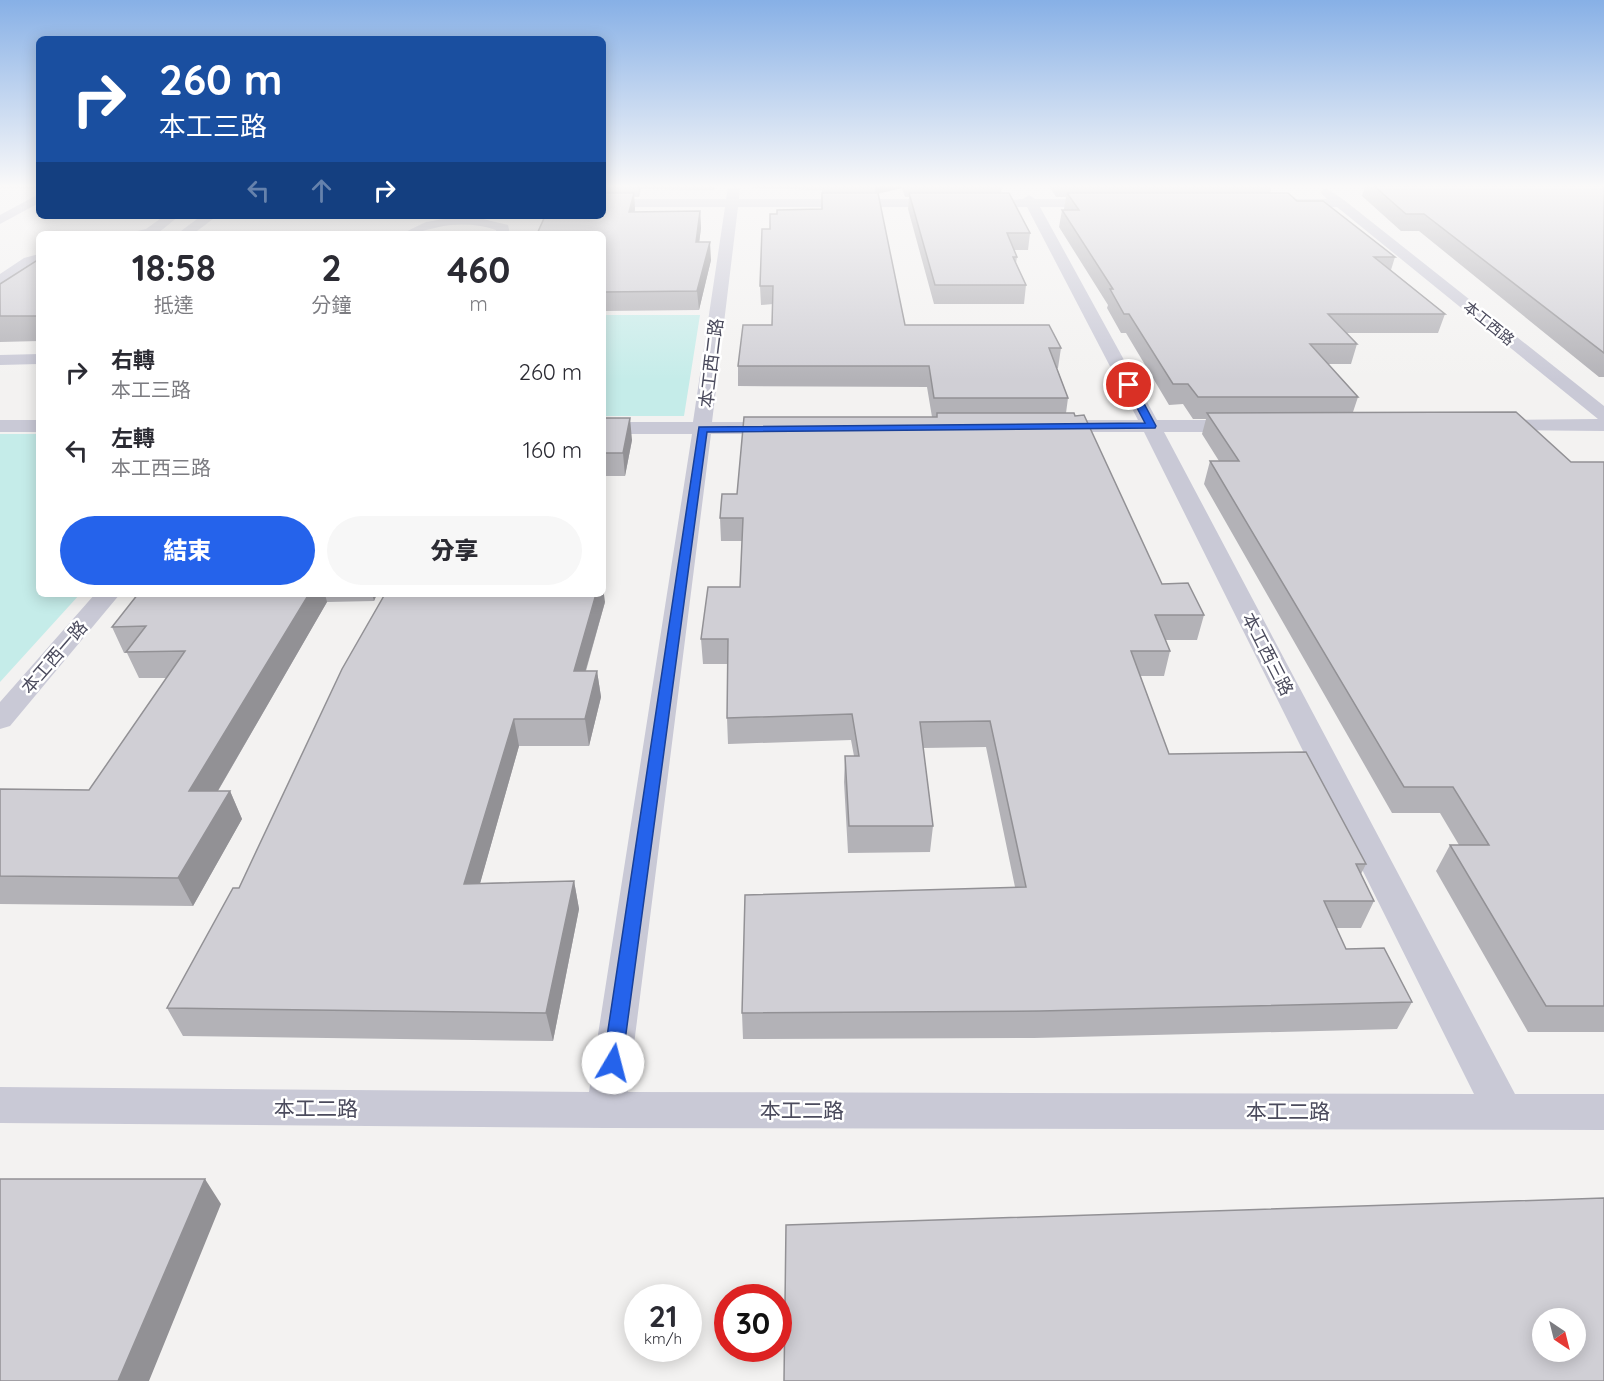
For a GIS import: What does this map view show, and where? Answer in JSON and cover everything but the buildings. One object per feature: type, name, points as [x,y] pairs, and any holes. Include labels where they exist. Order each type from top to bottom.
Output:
[{"type":"street","points":[[0,262],[30,250]]},
{"type":"street","name":"本工西二路","points":[[606,1110],[726,250]]},
{"type":"street","name":"本工西三路","points":[[1047,250],[1151,426],[1503,1111]]},
{"type":"street","name":"本工西路","points":[[1399,250],[1604,415]]},
{"type":"street","points":[[0,281],[29,261],[36,259]]},
{"type":"street","points":[[0,360],[36,359]]},
{"type":"street","points":[[0,370],[36,370]]},
{"type":"street","points":[[1473,426],[1604,425]]},
{"type":"street","points":[[0,426],[36,426]]},
{"type":"street","points":[[1033,427],[1258,426]]},
{"type":"street","points":[[606,428],[797,428]]},
{"type":"street","name":"本工西一路","points":[[0,720],[105,597]]},
{"type":"street","name":"本工二路","points":[[0,1105],[606,1110],[1604,1112]]},
{"type":"shaded area","points":[[606,315],[700,315],[684,416],[606,416]]},
{"type":"shaded area","points":[[0,434],[36,434],[36,597],[77,597],[0,682]]},
{"type":"route","points":[[613,1063],[702,429],[1151,426],[1129,385]]}]
